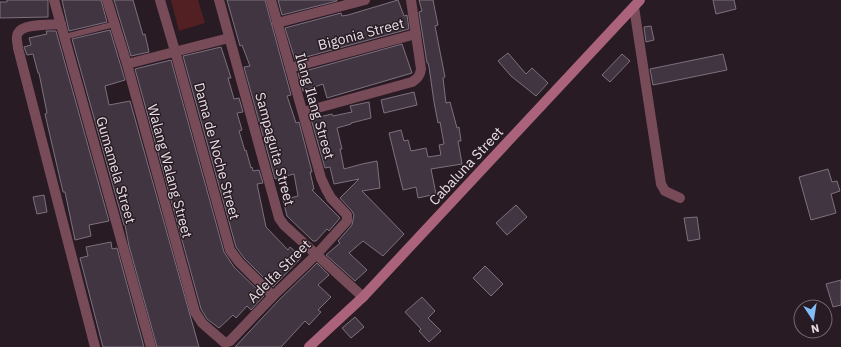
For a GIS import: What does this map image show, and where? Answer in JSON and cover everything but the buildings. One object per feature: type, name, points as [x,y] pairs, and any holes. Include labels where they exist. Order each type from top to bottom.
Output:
[{"type":"main road","name":"Cabaluna Street","points":[[309,347],[362,297],[637,3]]},
{"type":"street","name":"Gumamela Street","points":[[54,0],[151,347]]},
{"type":"street","name":"Walang Walang Street","points":[[107,0],[127,64],[194,312],[202,323],[221,341]]},
{"type":"street","name":"Dama de Noche Street","points":[[160,0],[230,250],[236,259],[273,296]]},
{"type":"street","name":"Sampaguita Street","points":[[219,0],[279,218],[284,225],[362,297]]},
{"type":"street","name":"Ilang Ilang Street","points":[[271,0],[326,189],[331,198],[345,212]]},
{"type":"street","points":[[277,23],[365,0]]},
{"type":"street","points":[[303,112],[412,82],[418,78],[421,69],[411,0]]},
{"type":"street","points":[[637,3],[661,184],[665,190],[680,198]]},
{"type":"street","points":[[61,24],[32,25],[23,28],[18,32],[18,48],[95,347]]},
{"type":"street","name":"Bigonia Street","points":[[290,68],[416,34]]},
{"type":"street","points":[[127,64],[230,38]]},
{"type":"street","name":"Adelfa Street","points":[[221,341],[225,343],[230,341],[273,296],[316,255],[347,221],[347,215],[345,212]]},
{"type":"lane","points":[[64,38],[114,24]]},
{"type":"shaded area","points":[[171,0],[198,0],[205,23],[179,31]]}]
